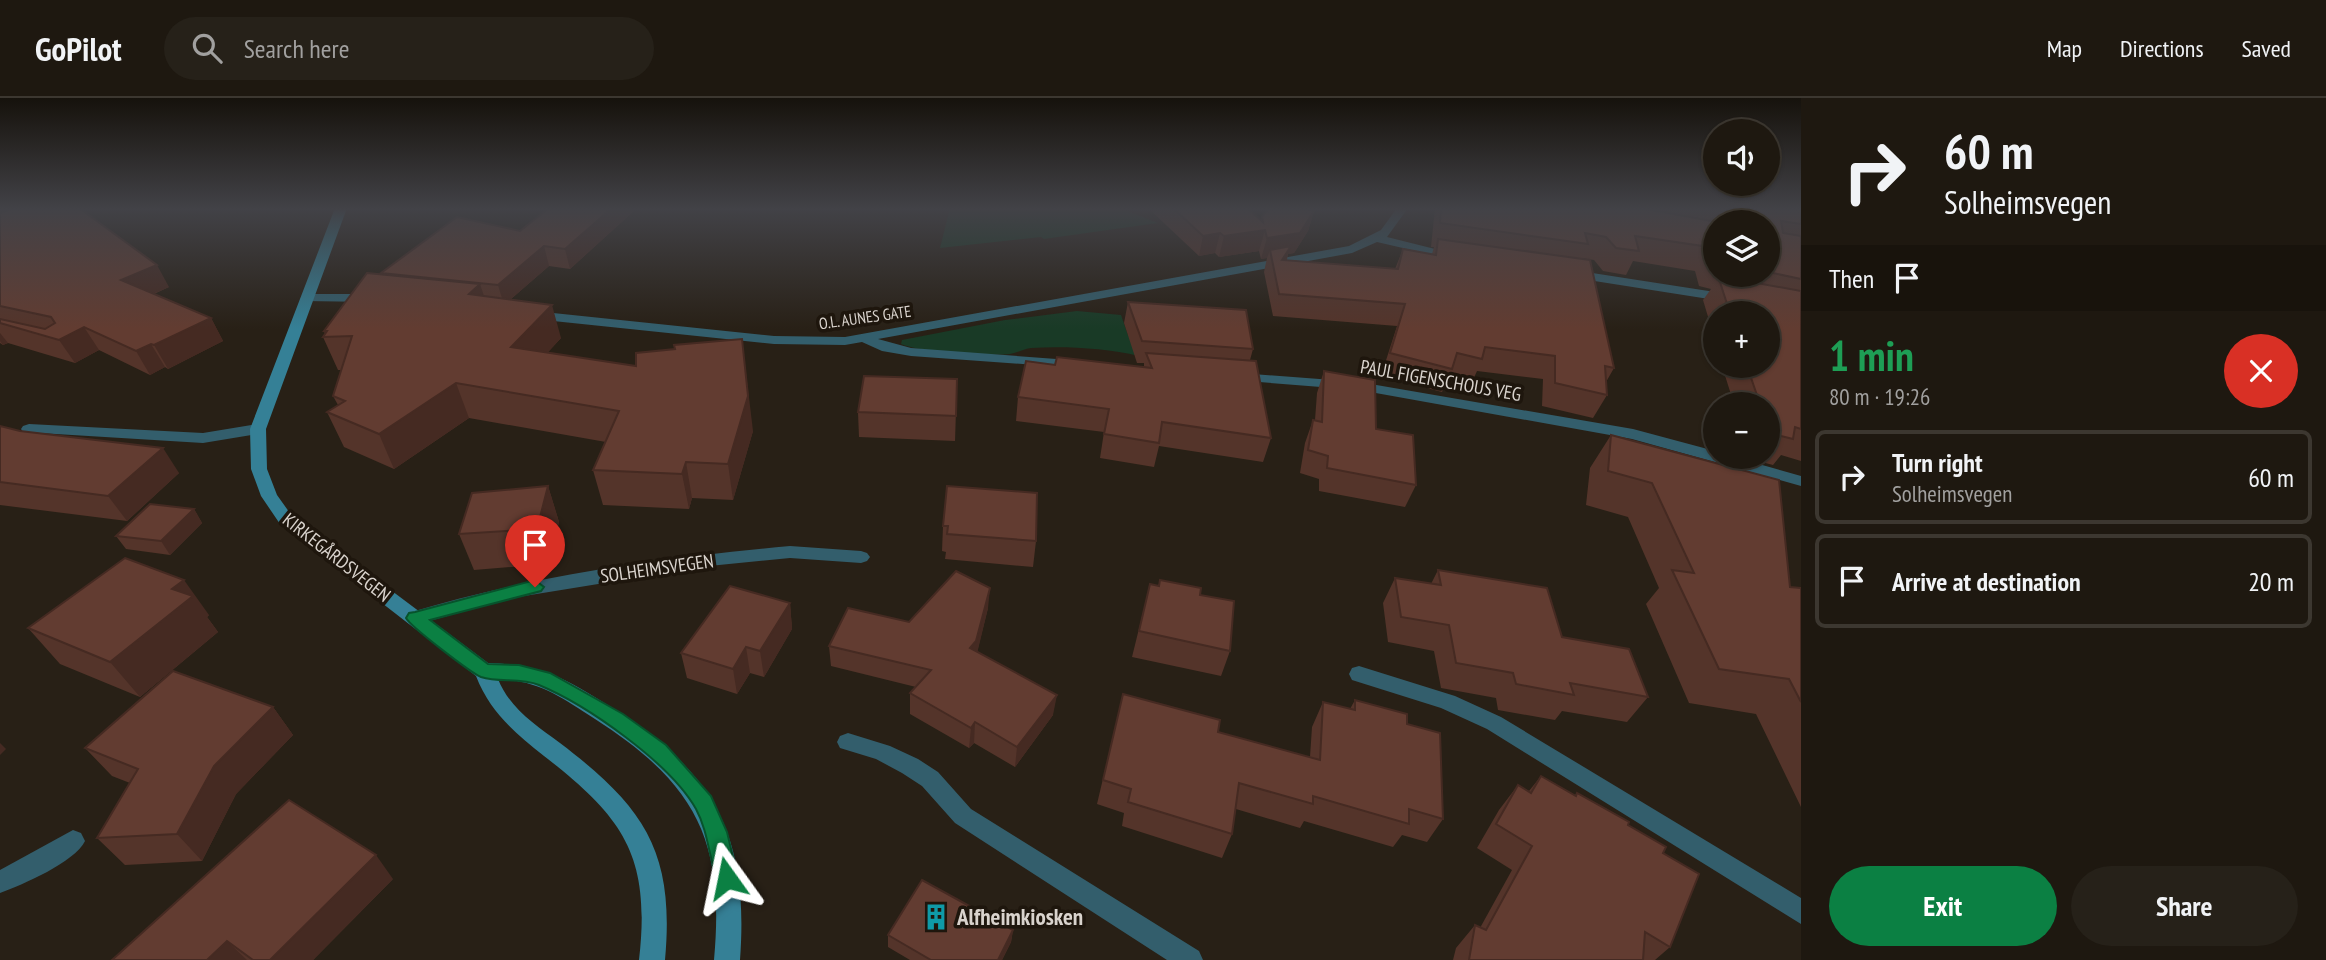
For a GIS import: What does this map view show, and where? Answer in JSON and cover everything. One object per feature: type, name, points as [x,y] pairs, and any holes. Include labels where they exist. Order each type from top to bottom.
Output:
[{"type":"street","name":"KIRKEGÅRDSVEGEN","points":[[326,248],[258,429],[258,469],[276,508],[286,520],[484,671],[494,699],[510,718],[618,807],[638,841],[648,868],[654,899],[652,960]]},
{"type":"street","name":"O.L. AUNES GATE","points":[[521,314],[801,342],[833,342],[1354,248]]},
{"type":"street","points":[[1411,248],[1465,260]]},
{"type":"street","points":[[1554,272],[1742,300]]},
{"type":"street","points":[[308,298],[341,296],[391,300]]},
{"type":"street","points":[[864,338],[887,348],[911,352],[1096,365]]},
{"type":"street","name":"PAUL FIGENSCHOUS VEG","points":[[1221,375],[1359,386],[1633,434],[1703,453]]},
{"type":"street","points":[[29,429],[203,438],[258,429]]},
{"type":"street","name":"PAUL FIGENSCHOUS VEG","points":[[1758,469],[1801,481]]},
{"type":"street","name":"SOLHEIMSVEGEN","points":[[415,618],[512,591],[709,560],[790,552],[861,557]]},
{"type":"street","points":[[484,671],[519,672],[544,679],[640,736],[659,751],[690,784],[704,802],[725,863],[731,933],[727,960]]},
{"type":"street","points":[[1359,674],[1448,702],[1494,723],[1801,912]]},
{"type":"street","points":[[848,742],[882,752],[910,766],[930,779],[963,816],[1190,960]]},
{"type":"street","points":[[0,882],[39,863],[73,841]]},
{"type":"green space","points":[[1077,311],[1121,315],[1128,335],[1153,335],[1139,356],[1099,349],[1057,347],[1031,348],[1010,354],[971,354],[901,344],[902,340],[1005,320]]},
{"type":"building","points":[[0,248],[134,248],[157,265],[121,280],[211,318],[136,351],[84,327],[59,340],[0,323],[0,319],[45,329],[55,323],[51,317],[0,306]]},
{"type":"building","points":[[415,248],[541,248],[498,285],[381,273]]},
{"type":"building","points":[[1290,248],[1282,260],[1398,269],[1403,249],[1436,255],[1437,248],[1505,248],[1590,260],[1614,368],[1605,366],[1607,395],[1555,383],[1555,356],[1485,347],[1482,359],[1457,353],[1452,369],[1390,353],[1405,304],[1279,294],[1270,250]]},
{"type":"building","points":[[1780,248],[1801,248],[1801,279],[1780,275]]},
{"type":"building","points":[[367,273],[480,284],[469,294],[552,305],[511,347],[636,366],[636,353],[675,349],[674,345],[742,339],[748,396],[728,464],[686,462],[682,474],[593,470],[619,411],[456,383],[379,434],[327,412],[345,401],[333,396],[352,336],[323,337],[327,331],[324,331]]},
{"type":"building","points":[[1722,287],[1779,287],[1801,291],[1801,429],[1795,427],[1793,439],[1780,436],[1780,392],[1756,392],[1751,378],[1780,378],[1780,301],[1726,301]]},
{"type":"building","points":[[1128,302],[1246,310],[1253,349],[1142,341]]},
{"type":"building","points":[[1146,353],[1256,361],[1271,438],[1162,422],[1159,443],[1104,434],[1109,409],[1018,397],[1026,361],[1055,365],[1057,357],[1152,368]]},
{"type":"building","points":[[1324,371],[1375,380],[1376,429],[1413,435],[1416,485],[1327,468],[1328,456],[1308,450],[1313,420],[1322,422]]},
{"type":"building","points":[[864,376],[957,379],[956,416],[858,412]]},
{"type":"building","points":[[0,426],[20,431],[163,448],[108,496],[0,482]]},
{"type":"building","points":[[1611,435],[1703,460],[1703,469],[1738,469],[1779,480],[1790,587],[1801,588],[1801,702],[1789,679],[1719,669],[1672,570],[1694,573],[1652,483],[1608,471]]},
{"type":"building","points":[[548,486],[537,529],[459,534],[472,493]]},
{"type":"building","points":[[947,486],[1037,493],[1036,541],[947,534],[948,526],[943,526]]},
{"type":"building","points":[[150,504],[194,509],[161,541],[116,536]]},
{"type":"building","points":[[125,558],[184,580],[172,589],[193,596],[110,662],[28,628]]},
{"type":"building","points":[[1438,570],[1547,588],[1562,637],[1629,649],[1648,697],[1570,683],[1574,695],[1516,684],[1513,673],[1456,663],[1449,625],[1401,617],[1395,578],[1441,585]]},
{"type":"building","points":[[956,571],[990,588],[976,641],[970,648],[1057,695],[1017,747],[975,722],[971,728],[910,693],[931,670],[829,646],[848,608],[909,622]]},
{"type":"building","points":[[1160,580],[1201,588],[1200,595],[1234,601],[1230,651],[1139,631],[1150,584],[1159,586]]},
{"type":"building","points":[[730,586],[790,603],[760,651],[746,647],[733,669],[681,653]]},
{"type":"building","points":[[173,671],[273,707],[214,766],[177,834],[97,838],[138,769],[85,748]]},
{"type":"building","points":[[1123,694],[1220,720],[1218,732],[1320,760],[1323,702],[1355,710],[1355,700],[1407,714],[1407,724],[1440,733],[1443,819],[1409,809],[1409,824],[1313,796],[1313,804],[1239,783],[1232,834],[1128,802],[1131,789],[1103,780]]},
{"type":"building","points":[[1541,776],[1629,822],[1628,825],[1666,847],[1663,853],[1699,874],[1670,947],[1645,932],[1643,960],[1469,960],[1475,925],[1486,930],[1532,846],[1496,824],[1518,785],[1531,793]]},
{"type":"building","points":[[289,800],[376,855],[270,960],[253,960],[227,941],[207,960],[112,960]]},
{"type":"building","name":"Alfheimkiosken","points":[[922,880],[1013,930],[998,960],[931,960],[888,935]]},
{"type":"place","name":"Alfheimkiosken","points":[[936,917]]},
{"type":"route","points":[[535,587],[491,596],[415,618],[484,671],[519,672],[544,679],[616,720],[659,751],[704,802],[716,832],[727,878]]}]
